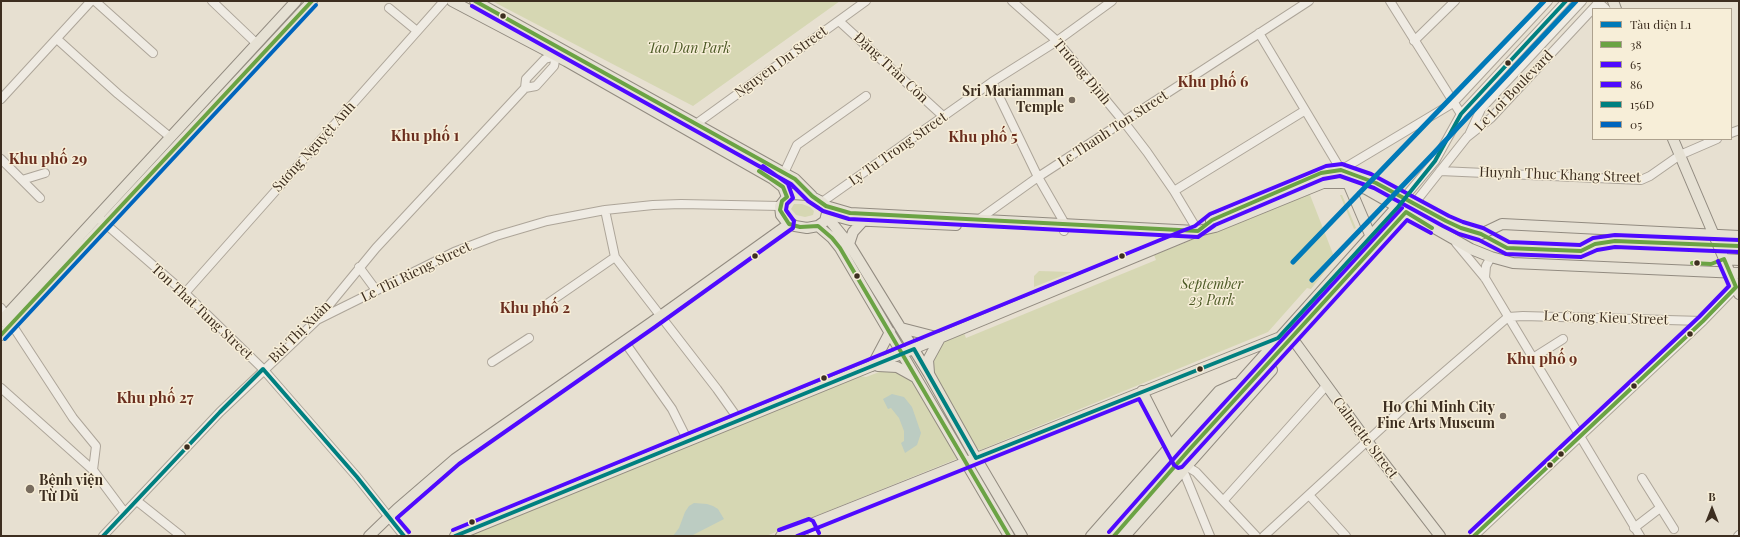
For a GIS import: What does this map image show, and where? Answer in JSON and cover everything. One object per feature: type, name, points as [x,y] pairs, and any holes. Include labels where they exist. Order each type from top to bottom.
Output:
[{"type":"main road","points":[[101,220],[170,137],[296,1]]},
{"type":"main road","points":[[1,335],[5,317],[101,220],[312,1]]},
{"type":"main road","points":[[452,1],[558,52],[696,124],[795,179],[826,209],[929,374],[1009,536]]},
{"type":"main road","points":[[475,1],[558,52],[773,179],[783,187],[787,197]]},
{"type":"main road","points":[[256,43],[265,51]]},
{"type":"main road","points":[[1673,140],[1724,259],[1734,272],[1738,290]]},
{"type":"main road","points":[[826,209],[850,220],[863,221],[1198,231],[1212,220],[1321,173],[1341,170],[1376,183],[1403,206],[1451,239],[1491,257],[1513,263],[1734,272]]},
{"type":"main road","points":[[455,536],[902,354],[1198,231],[1215,227],[1315,185],[1332,182],[1348,183],[1371,191],[1403,206],[1414,204],[1456,226],[1481,234],[1502,224],[1739,236]]},
{"type":"main road","points":[[1348,183],[1371,241]]},
{"type":"main road","points":[[812,196],[799,194],[787,197],[780,206],[781,215],[789,224],[807,228],[818,226],[824,222],[826,209]]},
{"type":"main road","points":[[1101,534],[1147,492],[1178,459],[1219,391],[1238,382],[1403,206]]},
{"type":"main road","points":[[826,209],[850,213],[978,220],[1184,237]]},
{"type":"main road","points":[[848,244],[853,232],[863,221]]},
{"type":"main road","points":[[369,536],[455,459],[789,224]]},
{"type":"main road","points":[[818,226],[832,238],[840,248],[917,378],[1022,536]]},
{"type":"main road","points":[[1714,235],[1739,242]]},
{"type":"main road","points":[[1101,534],[1147,492],[1292,338],[1371,241]]},
{"type":"main road","points":[[1718,245],[1739,246]]},
{"type":"main road","points":[[1724,259],[1739,260]]},
{"type":"main road","points":[[901,328],[940,338]]},
{"type":"main road","points":[[872,366],[890,332]]},
{"type":"main road","points":[[929,374],[928,360],[940,338]]},
{"type":"main road","points":[[781,536],[1278,338]]},
{"type":"main road","name":"Calmette Street","points":[[1292,338],[1367,442],[1440,536]]},
{"type":"main road","points":[[1247,350],[1255,364]]},
{"type":"main road","points":[[872,366],[897,367],[917,378]]},
{"type":"main road","points":[[1142,391],[1178,459]]},
{"type":"main road","points":[[1125,536],[1147,492]]},
{"type":"street","points":[[1,99],[91,1]]},
{"type":"street","points":[[95,1],[153,52]]},
{"type":"street","points":[[212,1],[256,43]]},
{"type":"street","name":"Sương Nguyệt Anh","points":[[185,293],[444,1]]},
{"type":"street","name":"Nguyen Du Street","points":[[696,124],[866,1]]},
{"type":"street","name":"Trương Định","points":[[1012,1],[1057,41],[1124,122],[1174,191],[1198,231]]},
{"type":"street","name":"Ly Tu Trong Street","points":[[826,209],[943,116],[992,82],[1057,41],[1110,1]]},
{"type":"street","name":"Le Thanh Ton Street","points":[[978,220],[1038,177],[1309,1]]},
{"type":"street","points":[[1390,1],[1461,114]]},
{"type":"street","points":[[1414,41],[1455,1]]},
{"type":"street","points":[[1259,33],[1304,111],[1341,170],[1453,103],[1548,1]]},
{"type":"street","name":"Le Loi Boulevard","points":[[1403,206],[1435,161],[1461,114],[1566,1]]},
{"type":"street","name":"Le Loi Boulevard","points":[[1468,137],[1481,109],[1582,1]]},
{"type":"street","name":"Le Loi Boulevard","points":[[1468,137],[1491,118],[1598,1]]},
{"type":"street","points":[[389,8],[418,31]]},
{"type":"street","name":"Đặng Trần Côn","points":[[839,21],[943,116]]},
{"type":"street","points":[[57,39],[118,94],[170,137]]},
{"type":"street","name":"Bùi Thị Xuân","points":[[525,88],[536,86],[554,66],[558,52]]},
{"type":"street","name":"Bùi Thị Xuân","points":[[103,536],[220,412],[263,369],[316,321],[359,267],[525,88],[526,79],[545,59],[558,52]]},
{"type":"street","points":[[992,82],[1064,228]]},
{"type":"street","points":[[784,173],[797,145],[866,96]]},
{"type":"street","points":[[1174,191],[1304,111]]},
{"type":"street","points":[[1414,204],[1468,137]]},
{"type":"street","name":"Huynh Thuc Khang Street","points":[[1440,171],[1641,180],[1650,176],[1680,155],[1715,140]]},
{"type":"street","points":[[1,159],[40,198]]},
{"type":"street","points":[[22,180],[44,174]]},
{"type":"street","name":"Le Thi Rieng Street","points":[[316,321],[430,262],[496,236],[547,221],[629,207],[681,204],[780,206]]},
{"type":"street","points":[[605,210],[615,257],[717,388],[739,420]]},
{"type":"street","name":"Ton That Tung Street","points":[[101,220],[185,293],[263,369],[357,477],[404,536]]},
{"type":"street","points":[[1451,239],[1464,251],[1485,278],[1579,437],[1640,536]]},
{"type":"street","points":[[544,306],[615,257]]},
{"type":"street","points":[[1485,278],[1486,266],[1491,257]]},
{"type":"street","points":[[359,267],[376,290]]},
{"type":"street","points":[[1474,536],[1738,290]]},
{"type":"street","name":"Le Cong Kieu Street","points":[[1508,317],[1523,316],[1703,321]]},
{"type":"street","points":[[5,317],[73,418],[96,446],[92,470]]},
{"type":"street","points":[[1264,536],[1508,317]]},
{"type":"street","points":[[492,362],[529,338]]},
{"type":"street","points":[[1533,358],[1562,339]]},
{"type":"street","points":[[624,341],[672,409],[688,441]]},
{"type":"street","points":[[1224,500],[1326,386]]},
{"type":"street","points":[[1,388],[92,470],[125,513]]},
{"type":"street","points":[[1178,459],[1196,472],[1224,500],[1256,536]]},
{"type":"street","points":[[1178,459],[1210,536]]},
{"type":"street","points":[[1642,478],[1674,529]]},
{"type":"street","points":[[1309,495],[1346,536]]},
{"type":"street","points":[[137,501],[181,536]]},
{"type":"street","points":[[1634,528],[1660,508]]},
{"type":"street","points":[[808,525],[814,536]]},
{"type":"green space","name":"Tao Dan Park","points":[[492,1],[840,1],[693,106]]},
{"type":"green space","name":"September 23 Park","points":[[1307,194],[1310,195],[1335,259],[1311,289],[1307,288],[1268,332],[980,450],[976,447],[932,370],[931,364],[942,342],[964,333],[966,338],[1156,260],[1154,255]]},
{"type":"green space","points":[[1340,195],[1342,195],[1356,228],[1354,229]]},
{"type":"green space","points":[[794,204],[802,204],[810,207],[814,211],[813,215],[805,217],[796,215],[791,209]]},
{"type":"green space","points":[[1039,271],[1072,272],[1034,287],[1034,276]]},
{"type":"green space","points":[[890,368],[910,377],[959,458],[766,536],[467,536],[858,376],[866,377]]},
{"type":"shaded area","points":[[892,394],[904,397],[912,407],[921,433],[917,445],[905,453],[901,443],[904,441],[904,431],[899,418],[891,408],[888,409],[883,399]]},
{"type":"shaded area","points":[[694,503],[713,506],[718,509],[724,519],[691,536],[673,536],[679,528],[685,512],[689,506]]},
{"type":"metro line","name":"L1","points":[[1293,262],[1544,1]]},
{"type":"metro line","name":"L1","points":[[1312,280],[1432,155],[1576,1]]},
{"type":"transit line","name":"38","points":[[1,335],[312,1]]},
{"type":"transit line","name":"38","points":[[475,1],[795,179],[812,196],[826,206],[850,213],[1198,231],[1212,220],[1321,173],[1341,170],[1376,183],[1446,221],[1461,228],[1481,234],[1507,248],[1581,251],[1595,244],[1615,241],[1739,246]]},
{"type":"transit line","name":"156D","points":[[455,536],[914,349],[976,458],[1278,338],[1398,207],[1435,161],[1461,114],[1566,1]]},
{"type":"transit line","name":"05","points":[[5,339],[316,5]]},
{"type":"transit line","name":"65","points":[[472,6],[791,184],[808,201],[823,211],[849,219],[1198,237],[1215,225],[1323,179],[1340,176],[1374,188],[1443,226],[1459,234],[1479,240],[1506,254],[1581,257],[1597,250],[1615,247],[1739,252]]},
{"type":"transit line","name":"86","points":[[453,530],[1195,226],[1210,214],[1326,166],[1342,164],[1371,174],[1449,216],[1483,228],[1509,242],[1580,245],[1593,238],[1615,235],[1739,240]]},
{"type":"transit line","name":"65","points":[[409,532],[397,518],[459,464],[655,327],[793,228],[794,221],[786,210],[787,204],[793,198],[788,184],[763,166]]},
{"type":"transit line","name":"38","points":[[759,171],[783,187],[787,197],[782,201],[780,210],[789,224],[800,227],[818,226],[832,238],[840,248],[1009,536]]},
{"type":"transit line","name":"86","points":[[1109,532],[1185,446],[1402,208]]},
{"type":"transit line","name":"38","points":[[1114,536],[1189,450],[1406,212],[1432,228]]},
{"type":"transit line","name":"65","points":[[797,536],[1139,399],[1174,465],[1178,468],[1182,467],[1407,220],[1431,233]]},
{"type":"transit line","name":"38","points":[[1474,536],[1703,321],[1736,287],[1724,259],[1711,264],[1692,263]]},
{"type":"transit line","name":"86","points":[[1470,532],[1699,317],[1729,286],[1718,261]]},
{"type":"transit line","name":"156D","points":[[103,536],[220,412],[263,369],[357,477],[404,536]]},
{"type":"transit line","name":"86","points":[[779,530],[809,519],[813,521],[819,533]]},
{"type":"place","name":"Sri Mariamman Temple","points":[[1072,100]]},
{"type":"place","name":"Ho Chi Minh City Fine Arts Museum","points":[[1503,416]]},
{"type":"place","name":"Bệnh viện Từ Dũ","points":[[30,489]]},
{"type":"district","name":"Khu phố 6","points":[[1213,82]]},
{"type":"district","name":"Khu phố 1","points":[[425,136]]},
{"type":"district","name":"Khu phố 5","points":[[983,137]]},
{"type":"district","name":"Khu phố 29","points":[[48,159]]},
{"type":"district","name":"Khu phố 2","points":[[535,308]]},
{"type":"district","name":"Khu phố 9","points":[[1542,359]]},
{"type":"district","name":"Khu phố 27","points":[[155,398]]}]
